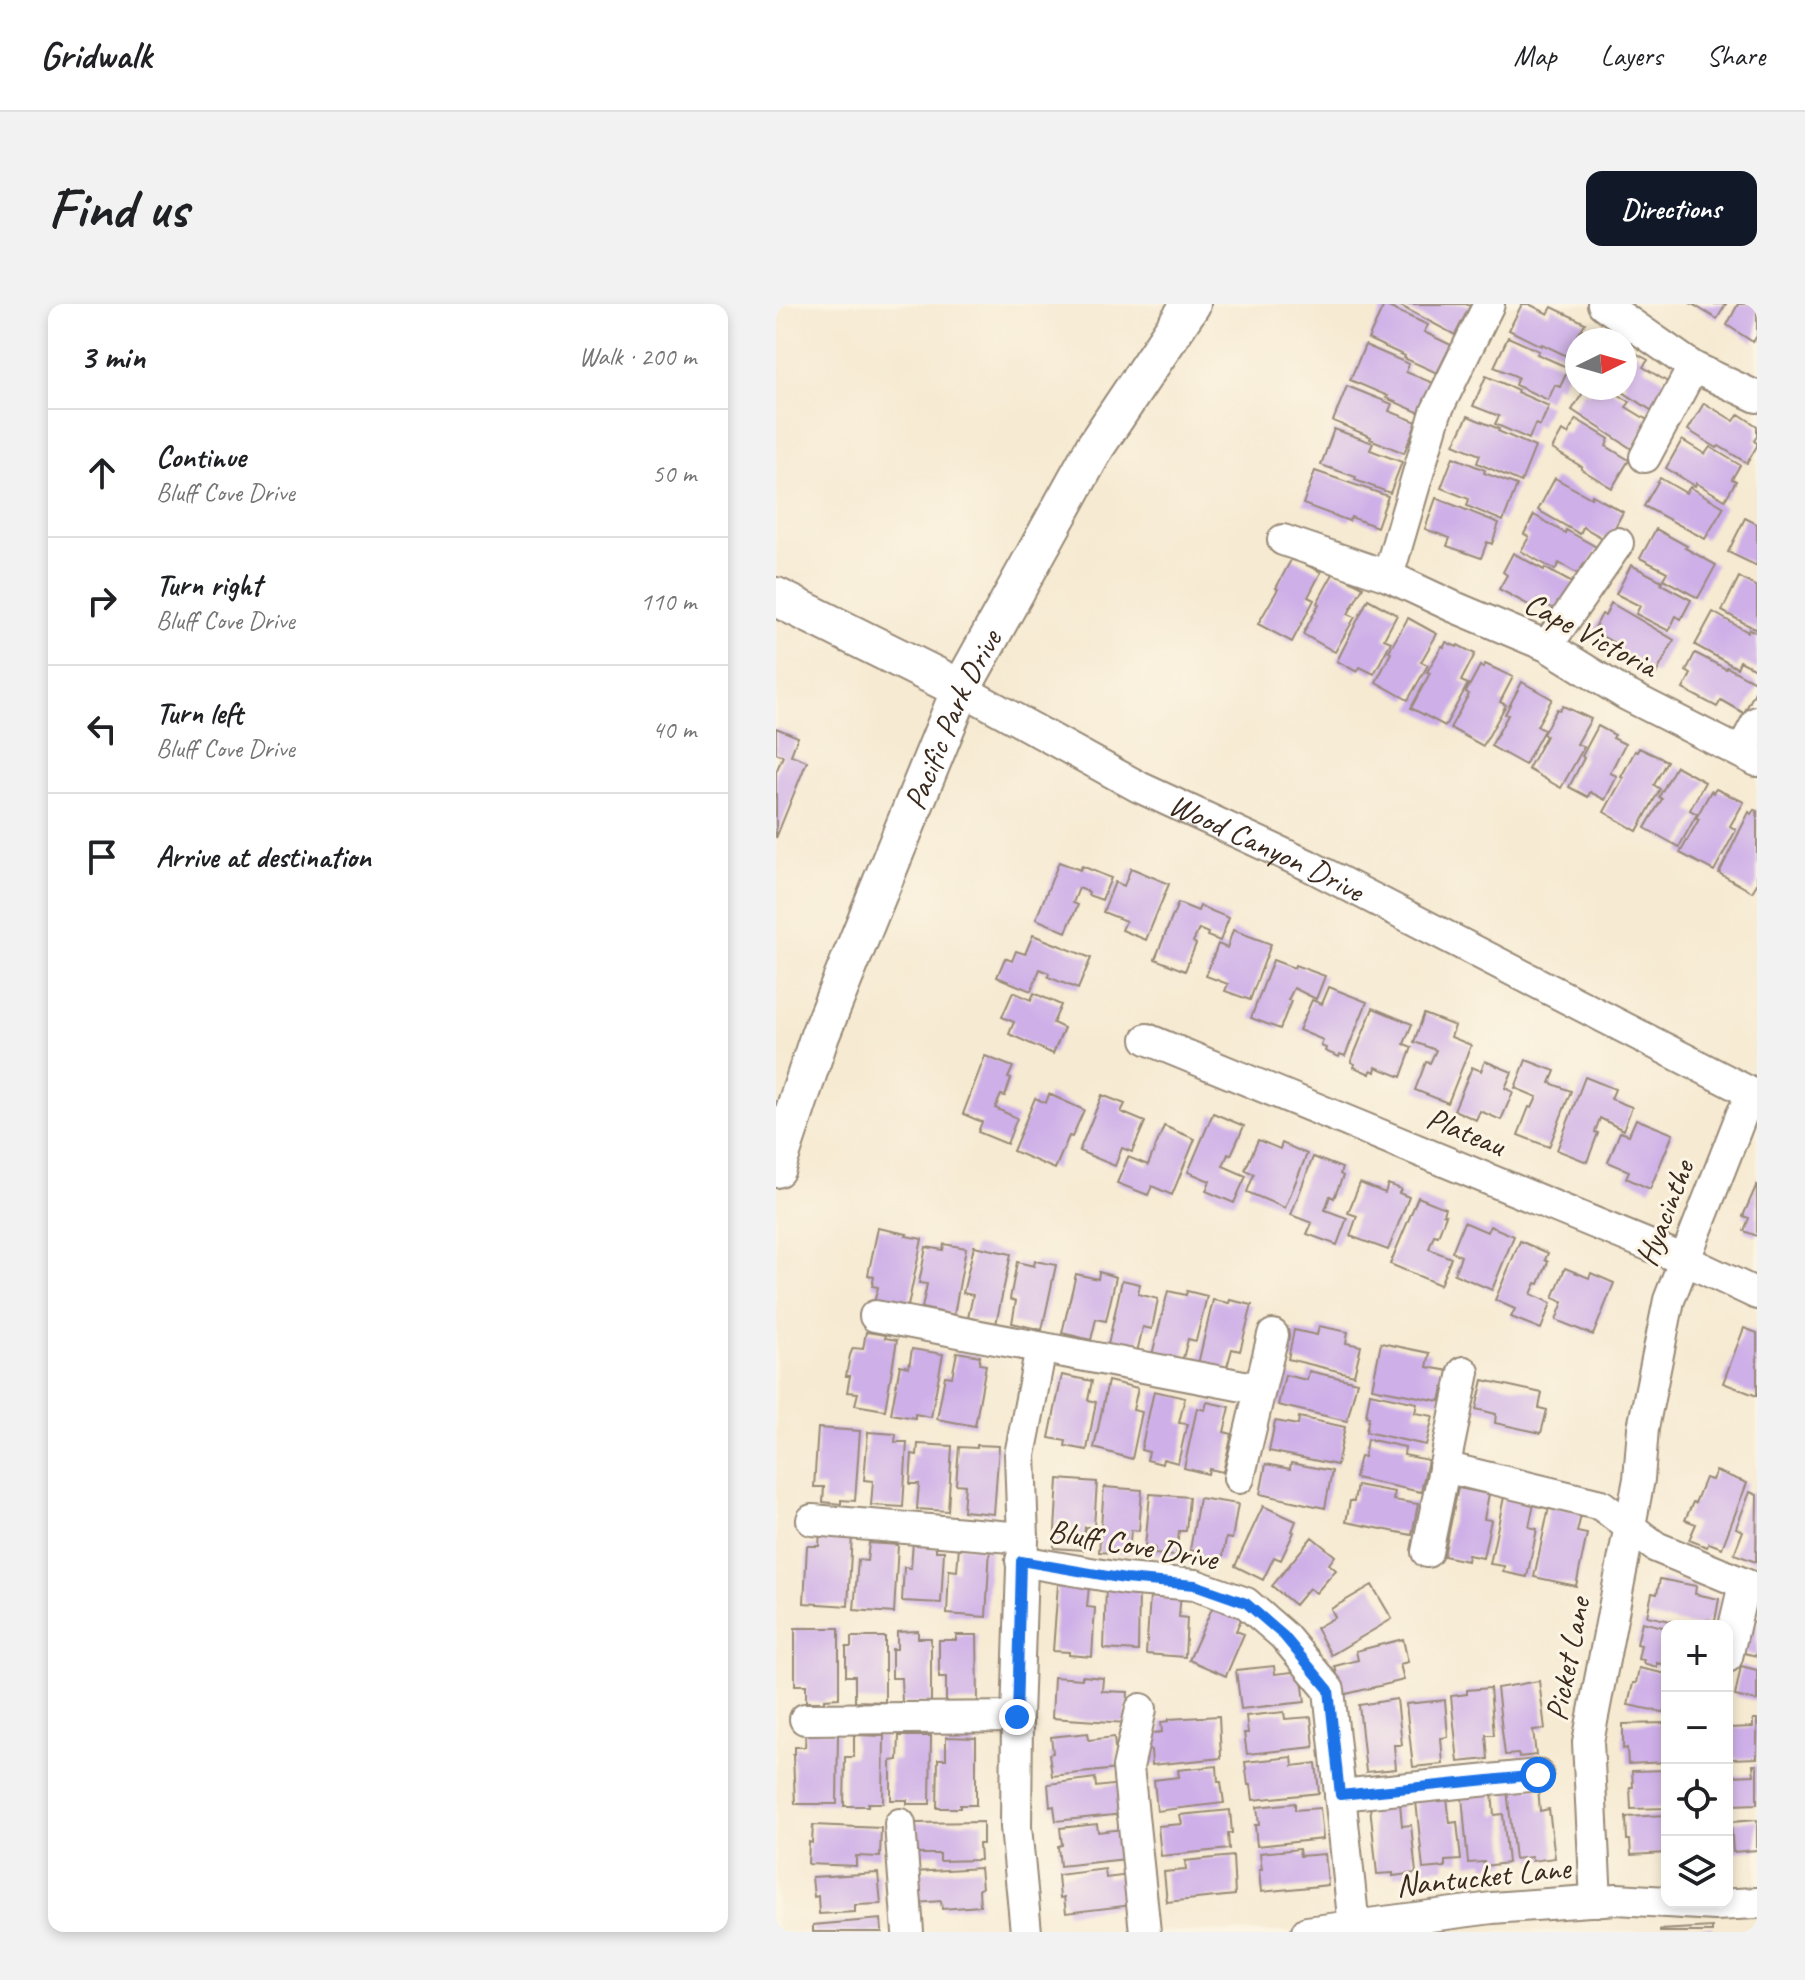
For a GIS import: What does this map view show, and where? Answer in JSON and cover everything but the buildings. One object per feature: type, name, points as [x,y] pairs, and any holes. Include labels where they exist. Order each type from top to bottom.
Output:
[{"type":"main road","name":"Pacific Park Drive","points":[[780,1145],[820,1035],[961,689],[1095,447],[1191,304]]},
{"type":"main road","name":"Wood Canyon Drive","points":[[776,597],[961,689]]},
{"type":"street","points":[[1388,576],[1436,412],[1489,304]]},
{"type":"street","points":[[1603,304],[1693,367],[1757,397]]},
{"type":"street","points":[[1645,457],[1693,367]]},
{"type":"street","name":"Cape Victoria","points":[[1283,540],[1388,576],[1547,646],[1625,694],[1749,757]]},
{"type":"street","points":[[1547,646],[1618,543]]},
{"type":"street","name":"Wood Canyon Drive","points":[[961,689],[1139,787],[1308,865],[1754,1095]]},
{"type":"street","points":[[1749,757],[1757,722]]},
{"type":"street","name":"Plateau","points":[[1147,1039],[1685,1260],[1757,1294]]},
{"type":"street","name":"Hyacinthe","points":[[1656,1362],[1669,1300],[1741,1116],[1754,1095]]},
{"type":"street","points":[[875,1316],[1259,1389]]},
{"type":"street","points":[[1239,1478],[1273,1335]]},
{"type":"street","name":"Bluff Cove Drive","points":[[1026,1932],[1016,1827],[1022,1550],[1020,1455],[1041,1348]]},
{"type":"street","name":"Picket Lane","points":[[1596,1901],[1588,1742],[1639,1479],[1643,1428],[1656,1362]]},
{"type":"street","points":[[1427,1552],[1464,1372]]},
{"type":"street","points":[[1444,1467],[1601,1505],[1656,1547],[1750,1586],[1733,1638]]},
{"type":"street","name":"Bluff Cove Drive","points":[[812,1520],[1022,1550],[1125,1579],[1195,1585],[1246,1603],[1284,1636],[1329,1690],[1354,1927]]},
{"type":"street","points":[[1141,1709],[1128,1767],[1145,1932]]},
{"type":"street","points":[[805,1719],[1017,1717]]},
{"type":"street","points":[[1340,1795],[1538,1775]]},
{"type":"street","points":[[900,1824],[908,1932]]},
{"type":"street","name":"Nantucket Lane","points":[[1307,1932],[1493,1920],[1617,1899],[1661,1902]]},
{"type":"street","name":"Nantucket Lane","points":[[1695,1908],[1719,1913],[1757,1903]]},
{"type":"route","points":[[1017,1717],[1021,1561],[1125,1579],[1195,1585],[1246,1603],[1284,1636],[1329,1690],[1340,1795],[1538,1775]]}]
